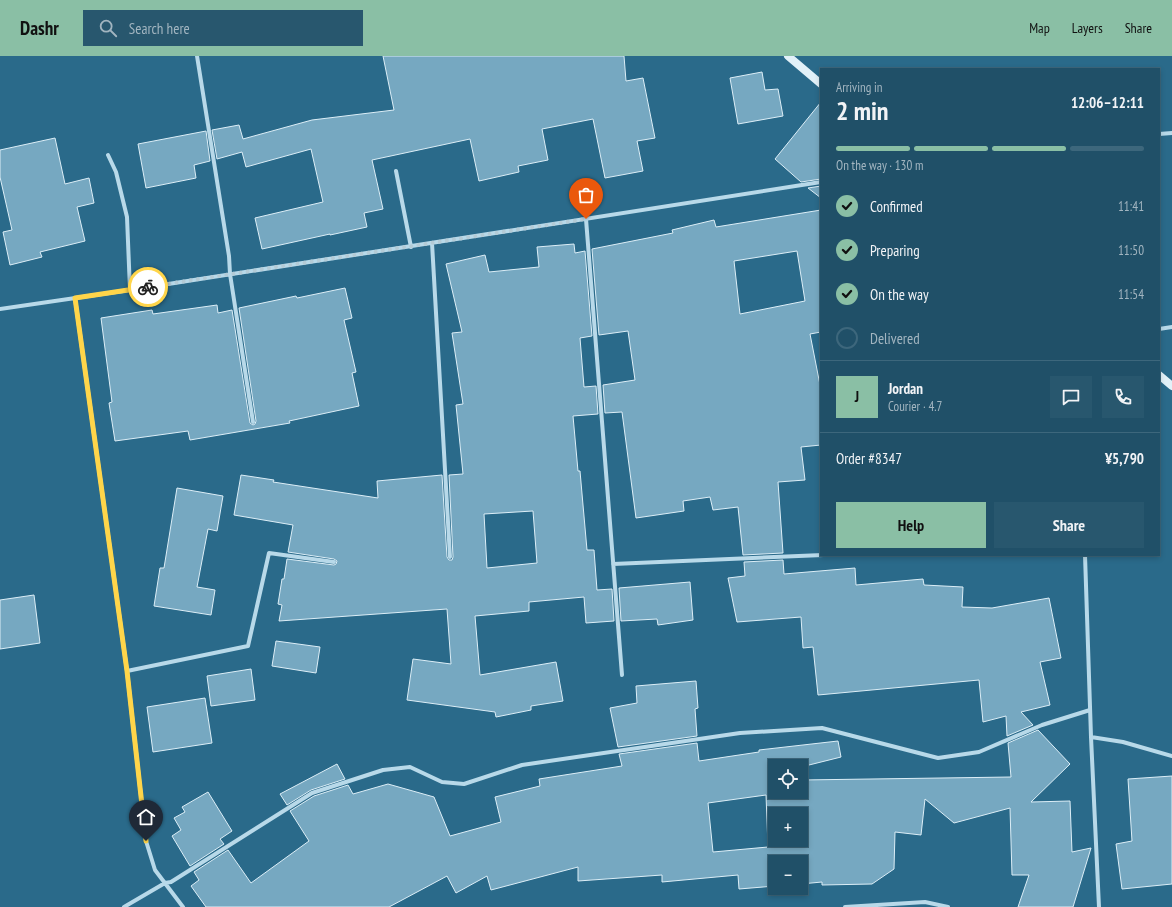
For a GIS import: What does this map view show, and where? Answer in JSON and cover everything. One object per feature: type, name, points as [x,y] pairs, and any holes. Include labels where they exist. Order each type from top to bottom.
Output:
[{"type":"main road","points":[[788,56],[820,83]]},
{"type":"main road","points":[[1160,376],[1172,386]]},
{"type":"street","points":[[196,56],[229,256],[230,274],[252,422]]},
{"type":"street","points":[[1160,134],[1172,133]]},
{"type":"street","points":[[108,155],[116,172],[127,217],[130,290]]},
{"type":"street","points":[[396,171],[411,246]]},
{"type":"street","points":[[0,309],[820,182]]},
{"type":"street","points":[[586,219],[622,676]]},
{"type":"street","points":[[432,243],[450,557]]},
{"type":"street","points":[[75,298],[127,671],[146,841],[155,870],[183,907]]},
{"type":"street","points":[[1160,329],[1172,327]]},
{"type":"street","points":[[127,671],[248,646],[270,553],[334,562]]},
{"type":"street","points":[[613,564],[820,555]]},
{"type":"street","points":[[1085,556],[1098,907]]},
{"type":"street","points":[[124,907],[165,883],[171,882],[312,793],[383,770],[410,767],[442,782],[464,784],[522,765],[740,733],[822,728],[938,758],[980,752],[1042,725],[1090,710]]},
{"type":"street","points":[[1091,737],[1123,742],[1172,756]]},
{"type":"street","points":[[845,907],[925,902],[948,907]]},
{"type":"building","points":[[383,56],[624,56],[626,81],[643,78],[655,138],[637,141],[643,171],[605,178],[593,119],[542,129],[548,160],[518,166],[519,172],[479,181],[470,139],[372,160],[383,209],[364,213],[367,227],[262,249],[255,218],[323,202],[311,149],[246,167],[242,152],[217,159],[212,130],[239,125],[243,139],[312,120],[394,110]]},
{"type":"building","points":[[762,72],[765,90],[778,89],[783,116],[738,124],[730,78]]},
{"type":"building","points":[[820,103],[820,179],[801,182],[775,159]]},
{"type":"building","points":[[206,131],[210,161],[194,165],[196,178],[146,188],[138,144]]},
{"type":"building","points":[[55,138],[65,184],[89,178],[94,203],[77,207],[85,241],[40,252],[42,257],[10,265],[3,232],[12,230],[0,177],[0,150]]},
{"type":"building","points":[[820,186],[820,197],[808,188]]},
{"type":"building","points":[[820,210],[820,332],[810,334],[820,385],[820,445],[801,447],[805,480],[778,482],[783,553],[743,555],[738,507],[713,510],[710,497],[683,501],[684,511],[636,518],[622,412],[605,413],[603,385],[635,380],[628,331],[599,335],[592,249],[673,233],[672,230],[714,220],[716,227]],"holes":[[[797,251],[805,301],[740,314],[734,261]]]},
{"type":"building","points":[[574,244],[575,253],[585,251],[592,336],[580,338],[584,387],[596,386],[598,414],[573,416],[578,471],[580,471],[587,550],[594,550],[597,590],[612,589],[614,621],[586,623],[584,597],[529,602],[529,611],[475,616],[480,675],[556,662],[563,701],[531,706],[531,710],[496,717],[495,712],[407,700],[413,659],[451,664],[447,609],[279,621],[282,605],[278,604],[287,559],[334,565],[337,561],[334,559],[288,552],[293,525],[234,515],[241,475],[274,480],[273,482],[378,498],[377,481],[442,475],[447,557],[449,560],[452,560],[449,475],[463,474],[456,405],[463,404],[452,333],[462,332],[446,264],[485,255],[489,272],[539,267],[537,247]],"holes":[[[533,511],[537,563],[487,568],[484,514]]]},
{"type":"building","points":[[345,288],[352,318],[344,320],[356,372],[352,373],[359,406],[289,421],[290,423],[190,440],[188,431],[115,441],[109,403],[112,402],[101,318],[152,310],[153,314],[217,305],[218,313],[232,310],[250,423],[253,425],[256,421],[239,308],[296,296],[297,298]]},
{"type":"building","points":[[177,488],[223,496],[217,531],[208,529],[197,587],[215,590],[211,615],[154,606],[160,568],[164,568]]},
{"type":"building","points":[[783,560],[784,574],[855,568],[856,585],[923,579],[924,585],[963,587],[962,607],[992,608],[1049,598],[1061,658],[1040,662],[1050,705],[1021,712],[1033,725],[1007,736],[1006,716],[983,722],[979,680],[818,695],[813,647],[803,648],[801,617],[737,622],[728,578],[745,576],[744,562]]},
{"type":"building","points":[[690,582],[693,620],[658,625],[657,619],[621,621],[619,588]]},
{"type":"building","points":[[34,595],[40,643],[0,649],[0,600]]},
{"type":"building","points":[[276,641],[320,647],[316,673],[272,666]]},
{"type":"building","points":[[251,669],[255,700],[211,706],[207,676]]},
{"type":"building","points":[[696,681],[698,708],[695,709],[697,736],[618,747],[610,708],[637,703],[636,686]]},
{"type":"building","points":[[205,698],[212,743],[153,752],[147,707]]},
{"type":"building","points":[[1038,730],[1070,764],[1031,802],[1070,801],[1072,852],[1091,848],[1073,907],[1018,907],[1029,875],[1012,875],[1010,808],[954,823],[925,799],[921,835],[895,832],[894,869],[872,884],[822,885],[822,882],[808,883],[808,855],[768,855],[768,887],[739,889],[738,875],[662,882],[662,875],[578,881],[578,867],[491,890],[487,876],[456,893],[447,876],[389,907],[206,907],[191,886],[199,880],[194,872],[228,850],[251,883],[309,841],[290,811],[314,796],[348,785],[353,794],[388,784],[434,797],[450,836],[501,822],[495,797],[540,786],[539,779],[622,766],[619,754],[697,743],[699,761],[759,752],[759,750],[838,741],[841,757],[808,765],[808,759],[768,759],[768,799],[808,799],[808,780],[1011,777],[1008,743]],"holes":[[[766,795],[768,847],[713,852],[708,803]]]},
{"type":"building","points":[[337,764],[345,779],[311,790],[287,805],[280,794]]},
{"type":"building","points":[[1172,776],[1172,884],[1122,889],[1116,844],[1132,841],[1128,779]]},
{"type":"building","points":[[208,792],[232,831],[220,839],[224,844],[190,866],[172,836],[181,830],[174,818],[185,812],[182,807]]},
{"type":"way so far","points":[[148,287],[586,219]]},
{"type":"route","points":[[146,841],[127,671],[75,298],[148,287]]}]
